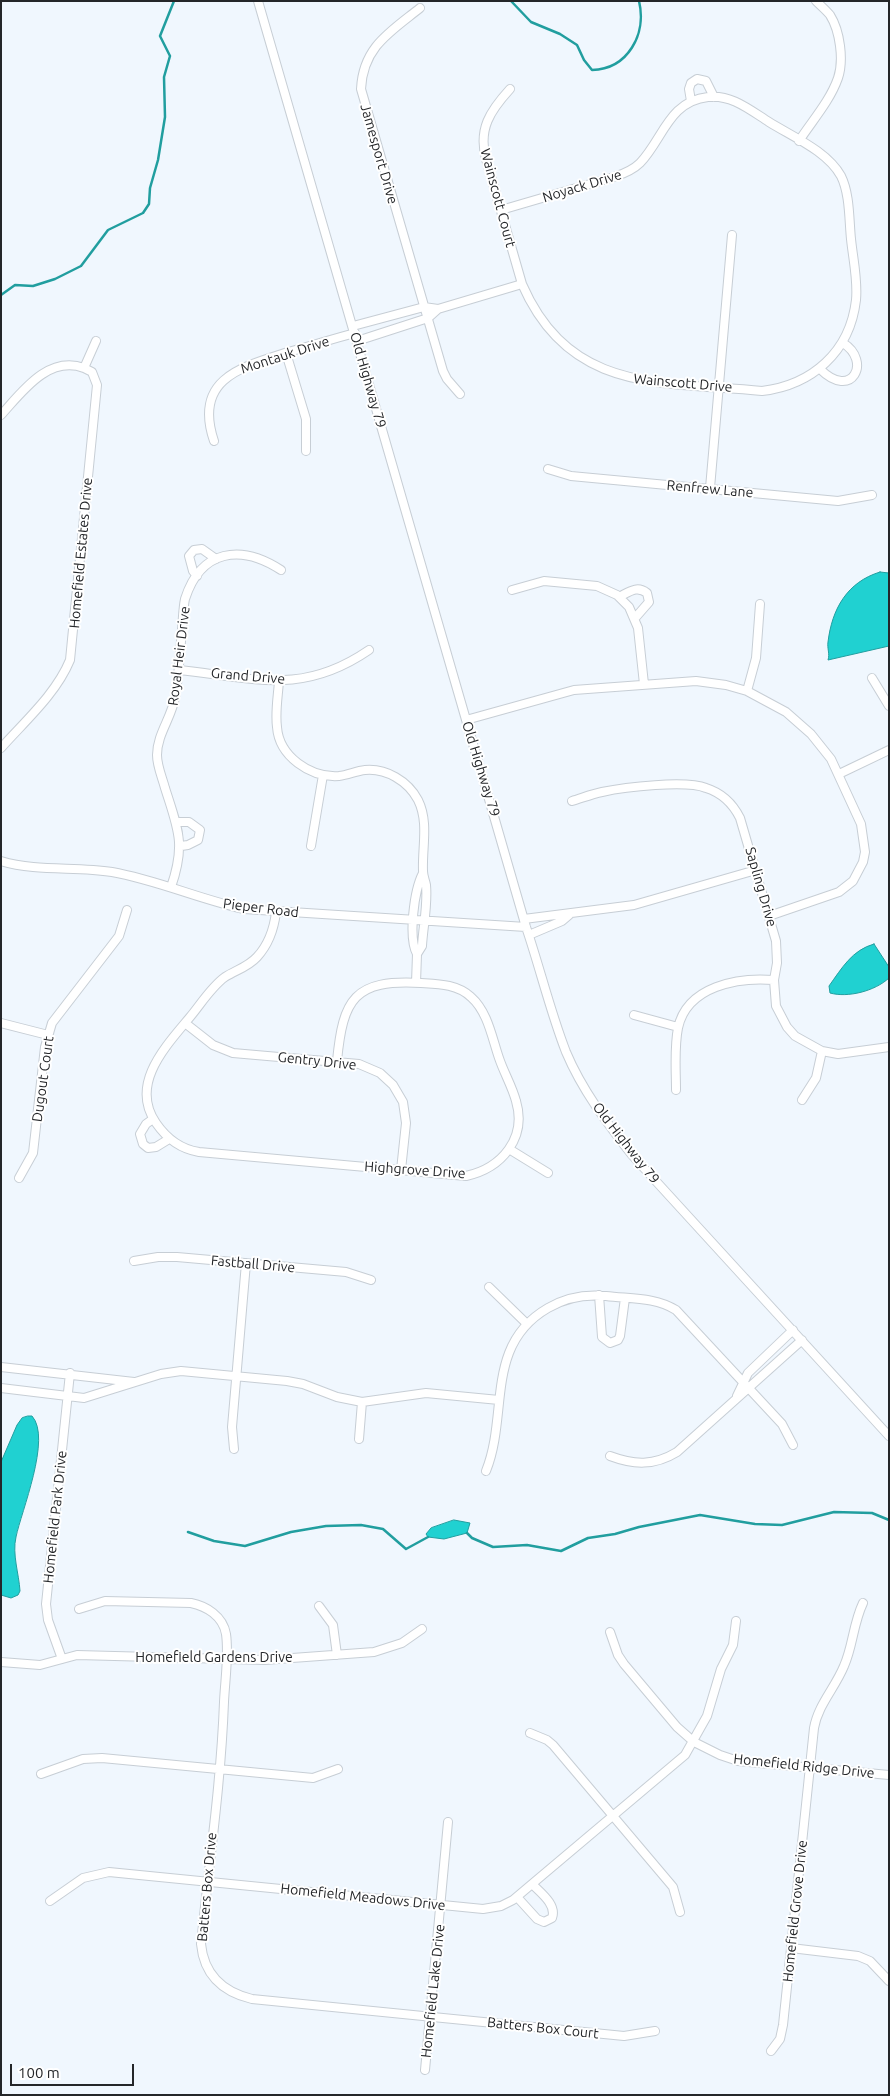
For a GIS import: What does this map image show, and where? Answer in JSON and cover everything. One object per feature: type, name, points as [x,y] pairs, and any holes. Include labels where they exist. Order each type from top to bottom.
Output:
[{"type":"street","name":"Old Highway 79","points":[[258,1],[466,720],[527,927],[567,1053],[585,1089],[606,1123],[672,1200],[889,1436]]},
{"type":"street","points":[[799,141],[832,90],[838,78],[840,64],[839,43],[833,22],[829,13],[816,1]]},
{"type":"street","name":"Jamesport Drive","points":[[420,8],[375,46],[366,61],[361,89],[443,371],[447,379],[460,394]]},
{"type":"street","points":[[692,101],[689,89],[691,83],[697,80],[706,81],[714,97]]},
{"type":"street","name":"Wainscott Court","points":[[510,90],[494,107],[484,127],[483,147],[522,284]]},
{"type":"street","name":"Noyack Drive","points":[[501,210],[614,178],[632,170],[640,163],[674,113],[692,101],[714,97],[730,99],[799,141]]},
{"type":"street","name":"Wainscott Drive","points":[[522,284],[530,303],[560,341],[590,363],[607,372],[645,382],[762,391],[795,384],[820,369],[832,358],[850,328],[856,298],[844,184],[831,163],[822,154],[799,141]]},
{"type":"street","points":[[710,488],[732,235]]},
{"type":"street","points":[[355,333],[428,318],[438,309],[522,284]]},
{"type":"street","points":[[355,333],[424,306],[438,309]]},
{"type":"street","name":"Montauk Drive","points":[[214,441],[207,412],[213,393],[225,377],[239,368],[355,333]]},
{"type":"street","points":[[1,415],[44,373],[56,367],[84,368],[96,341]]},
{"type":"street","points":[[820,369],[839,382],[847,382],[854,377],[858,370],[857,362],[852,352],[842,343]]},
{"type":"street","points":[[286,353],[306,419],[306,451]]},
{"type":"street","name":"Homefield Estates Drive","points":[[1,748],[56,686],[70,660],[97,385],[92,372],[84,368]]},
{"type":"street","name":"Renfrew Lane","points":[[548,469],[571,476],[838,501],[872,495]]},
{"type":"street","points":[[197,576],[190,563],[189,556],[191,553],[202,549],[216,559],[224,556],[248,554],[269,562],[281,570]]},
{"type":"street","name":"Royal Heir Drive","points":[[171,887],[180,846],[176,822],[157,755],[162,733],[173,708],[179,670],[185,601],[197,576],[206,565],[216,559]]},
{"type":"street","points":[[512,590],[544,581],[597,586],[619,597],[635,618],[638,628],[644,684]]},
{"type":"street","points":[[619,597],[632,590],[639,589],[647,593],[649,602],[635,618]]},
{"type":"street","points":[[747,691],[756,658],[760,604]]},
{"type":"street","name":"Grand Drive","points":[[179,670],[279,681],[320,676],[350,663],[369,650]]},
{"type":"street","points":[[872,678],[889,706]]},
{"type":"street","points":[[279,681],[277,728],[280,740],[297,763],[308,770],[322,775],[339,776],[364,770],[376,770],[392,775],[405,784],[417,799],[423,811],[425,822],[422,873],[418,882],[413,920],[412,946],[418,954]]},
{"type":"street","points":[[466,720],[559,693],[644,684],[696,681],[726,685],[747,691],[786,712],[806,729],[823,748],[839,774],[864,834],[865,852],[858,872],[846,888],[833,895],[769,916]]},
{"type":"street","points":[[839,774],[889,750]]},
{"type":"street","points":[[311,846],[322,775]]},
{"type":"street","name":"Sapling Drive","points":[[572,801],[601,792],[680,785],[705,787],[723,797],[736,810],[740,818],[769,916],[778,950],[774,980],[776,1006],[787,1027],[795,1036],[822,1051],[838,1054],[889,1047]]},
{"type":"street","points":[[176,822],[189,822],[200,830],[198,840],[188,845],[180,846]]},
{"type":"street","name":"Pieper Road","points":[[1,861],[44,867],[109,871],[144,878],[211,902],[244,909],[527,927]]},
{"type":"street","points":[[527,927],[560,913],[569,915],[600,908],[647,902],[756,870]]},
{"type":"street","points":[[416,983],[418,954],[422,946],[426,885],[422,873]]},
{"type":"street","name":"Dugout Court","points":[[19,1178],[33,1152],[48,1034],[52,1022],[119,936],[127,910]]},
{"type":"street","name":"Highgrove Drive","points":[[276,912],[270,938],[256,958],[217,984],[160,1055],[150,1073],[147,1098],[153,1119],[169,1139],[188,1150],[199,1152],[466,1176],[486,1170],[500,1161],[509,1149],[518,1131],[519,1118],[516,1100],[482,1009],[470,996],[451,986],[386,982],[365,990],[348,1007],[340,1026],[337,1061]]},
{"type":"street","points":[[527,927],[562,921],[569,915]]},
{"type":"street","points":[[676,1090],[678,1027],[688,1006],[708,991],[744,980],[774,980]]},
{"type":"street","points":[[634,1015],[678,1027]]},
{"type":"street","points":[[1,1023],[48,1034]]},
{"type":"street","name":"Gentry Drive","points":[[185,1023],[212,1045],[233,1053],[337,1061],[372,1068],[388,1079],[399,1093],[403,1102],[406,1123],[401,1170]]},
{"type":"street","points":[[802,1100],[816,1078],[822,1051]]},
{"type":"street","points":[[153,1119],[140,1134],[142,1144],[148,1148],[156,1147],[169,1139]]},
{"type":"street","points":[[509,1149],[548,1173]]},
{"type":"street","name":"Fastball Drive","points":[[134,1261],[168,1257],[246,1263],[346,1272],[371,1280]]},
{"type":"street","points":[[234,1449],[232,1426],[246,1263]]},
{"type":"street","points":[[489,1287],[527,1324]]},
{"type":"street","points":[[599,1295],[602,1337],[610,1343],[618,1340],[620,1336],[625,1298]]},
{"type":"street","points":[[486,1471],[496,1443],[503,1367],[508,1353],[527,1324],[540,1312],[561,1302],[599,1295],[652,1300],[676,1310],[782,1424],[793,1445]]},
{"type":"street","points":[[736,1397],[748,1372],[793,1330]]},
{"type":"street","points":[[610,1456],[636,1463],[664,1461],[686,1444],[736,1397],[750,1389],[802,1340]]},
{"type":"street","points":[[1,1367],[70,1373],[138,1382]]},
{"type":"street","points":[[1,1388],[84,1398],[171,1372],[287,1381],[303,1384],[336,1397],[362,1402],[426,1393],[499,1400]]},
{"type":"street","name":"Homefield Park Drive","points":[[62,1659],[48,1620],[46,1604],[70,1373]]},
{"type":"street","points":[[359,1439],[362,1402]]},
{"type":"street","name":"Batters Box Drive","points":[[79,1609],[112,1600],[191,1603],[203,1606],[219,1619],[226,1634],[219,1768],[201,1944],[202,1956],[211,1975],[227,1991],[252,1999],[431,2017]]},
{"type":"street","name":"Homefield Grove Drive","points":[[771,2051],[780,2040],[816,1714],[837,1682],[845,1665],[856,1617],[863,1603]]},
{"type":"street","points":[[319,1606],[333,1625],[337,1655]]},
{"type":"street","name":"Homefield Meadows Drive","points":[[50,1901],[83,1878],[97,1873],[126,1873],[483,1909],[502,1906],[517,1897],[685,1755],[707,1716],[721,1669],[733,1645],[736,1621]]},
{"type":"street","name":"Homefield Gardens Drive","points":[[1,1662],[40,1665],[88,1654],[265,1660],[337,1655],[388,1649],[402,1643],[422,1628]]},
{"type":"street","name":"Homefield Ridge Drive","points":[[610,1632],[618,1655],[624,1664],[677,1727],[694,1742],[720,1755],[738,1761],[889,1775]]},
{"type":"street","points":[[530,1733],[548,1740],[554,1745],[614,1815],[673,1887],[680,1912]]},
{"type":"street","points":[[41,1774],[83,1759],[102,1758],[313,1778],[338,1769]]},
{"type":"street","name":"Homefield Lake Drive","points":[[425,2070],[442,1904],[448,1822]]},
{"type":"street","points":[[517,1897],[537,1919],[544,1922],[552,1918],[554,1913],[552,1906],[532,1884]]},
{"type":"street","points":[[791,1948],[858,1956],[870,1961],[889,1981]]},
{"type":"street","name":"Batters Box Court","points":[[431,2017],[624,2036],[655,2032]]},
{"type":"water","points":[[880,572],[889,573],[889,646],[828,660],[830,630],[843,598],[859,583]]},
{"type":"water","points":[[874,944],[889,967],[889,978],[869,990],[845,995],[830,993],[829,986],[848,960],[866,947]]},
{"type":"water","points":[[32,1416],[37,1426],[39,1441],[33,1475],[15,1544],[20,1591],[18,1595],[11,1598],[1,1595],[1,1462],[17,1425],[22,1418]]},
{"type":"water","points":[[454,1520],[470,1523],[467,1533],[444,1539],[428,1537],[426,1534],[431,1528]]},
{"type":"waterway","points":[[1,295],[15,285],[33,286],[55,279],[81,266],[108,230],[143,213],[149,204],[150,188],[158,160],[165,117],[164,77],[170,56],[160,36],[174,1]]},
{"type":"waterway","points":[[511,1],[531,22],[560,34],[577,45],[584,60],[592,70],[605,68],[616,63],[632,48],[640,26],[641,13],[639,1]]},
{"type":"waterway","points":[[467,1533],[472,1538],[493,1547],[527,1545],[561,1551],[588,1538],[615,1534],[639,1527],[700,1515],[755,1524],[782,1525],[834,1512],[872,1513],[889,1520]]},
{"type":"waterway","points":[[188,1532],[214,1541],[245,1546],[291,1532],[326,1526],[361,1525],[383,1529],[406,1549],[428,1537]]}]
